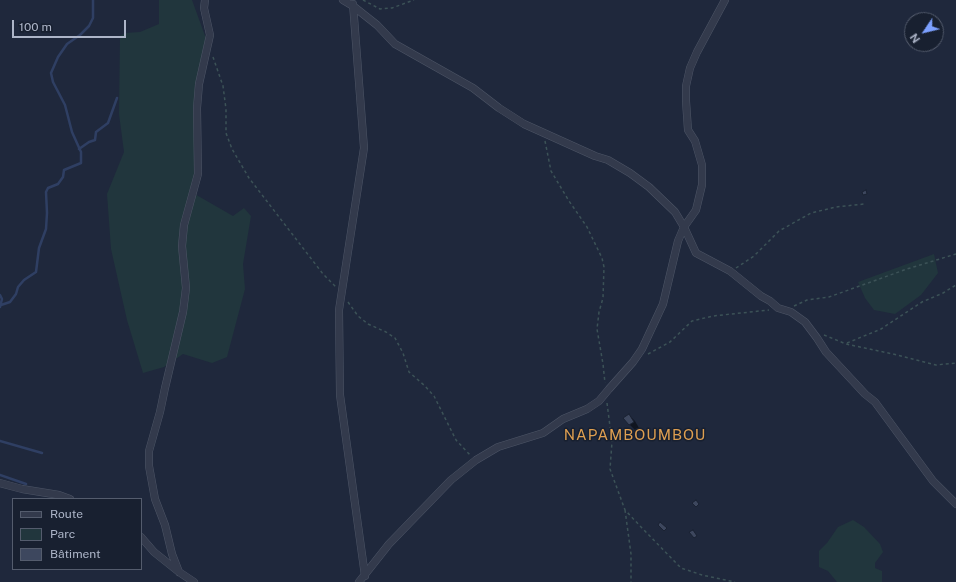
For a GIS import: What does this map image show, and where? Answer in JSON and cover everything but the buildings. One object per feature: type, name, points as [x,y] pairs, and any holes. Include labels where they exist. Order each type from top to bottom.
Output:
[{"type":"street","points":[[178,572],[165,525],[155,499],[149,466],[149,451],[160,412],[183,312],[186,288],[182,246],[184,225],[198,174],[197,108],[199,84],[210,36],[204,8],[205,0]]},
{"type":"street","points":[[343,0],[352,3],[377,25],[395,44],[473,88],[499,108],[524,124],[595,156],[608,160],[630,173],[649,187],[675,212],[696,253],[730,271],[778,308],[791,312],[805,322],[826,352],[865,394],[875,402],[933,481],[956,504]]},
{"type":"street","points":[[359,582],[389,544],[451,480],[476,460],[498,447],[543,433],[563,419],[587,409],[598,401],[609,389],[633,362],[642,348],[663,304],[678,241],[684,227],[696,210],[702,185],[702,165],[695,141],[688,130],[686,86],[690,68],[697,52],[725,0]]},
{"type":"street","points":[[352,3],[364,148],[338,310],[340,395],[365,573],[364,582]]},
{"type":"street","points":[[0,483],[67,498]]},
{"type":"street","points":[[142,538],[154,552],[178,572],[194,582]]},
{"type":"path","points":[[363,0],[380,9],[392,8],[414,0]]},
{"type":"path","points":[[208,44],[223,86],[226,109],[226,133],[232,149],[250,178],[358,316],[368,324],[395,338],[403,353],[409,372],[434,396],[456,440],[476,460]]},
{"type":"path","points":[[730,271],[754,256],[779,231],[810,213],[836,207],[864,204]]},
{"type":"path","points":[[645,355],[670,342],[692,322],[714,316],[784,310],[807,300],[829,297],[907,269],[956,254]]},
{"type":"path","points":[[846,344],[881,329],[922,302],[943,293],[956,285]]},
{"type":"path","points":[[821,334],[846,344],[936,365],[956,363]]},
{"type":"path","points":[[625,510],[631,554],[631,582]]},
{"type":"green space","points":[[159,0],[192,0],[208,44],[199,84],[198,174],[193,193],[233,216],[244,208],[251,216],[243,264],[245,289],[227,357],[212,363],[183,354],[164,367],[143,373],[127,320],[111,249],[107,194],[124,152],[119,114],[120,36],[125,33],[140,32],[159,24]]},
{"type":"green space","points":[[934,254],[938,273],[921,295],[895,314],[874,310],[865,298],[858,282]]},
{"type":"green space","points":[[853,520],[864,527],[880,544],[883,552],[875,563],[875,568],[882,571],[882,582],[837,582],[828,571],[819,567],[819,551],[827,543],[838,527]]},
{"type":"waterway","points":[[1,305],[10,302],[16,294],[18,287],[24,280],[36,272],[39,248],[46,229],[46,192],[48,188],[58,184],[63,177],[64,170],[81,163],[81,152],[72,132],[65,105],[53,82],[51,73],[58,57],[67,44],[80,35],[89,26],[93,18],[93,0]]},
{"type":"waterway","points":[[79,149],[95,140],[96,132],[108,123],[117,98]]},
{"type":"waterway","points":[[0,295],[2,299],[0,307]]},
{"type":"waterway","points":[[0,441],[42,453]]},
{"type":"waterway","points":[[0,475],[26,484]]},
{"type":"district","name":"NAPAMBOUMBOU","points":[[635,435]]}]
